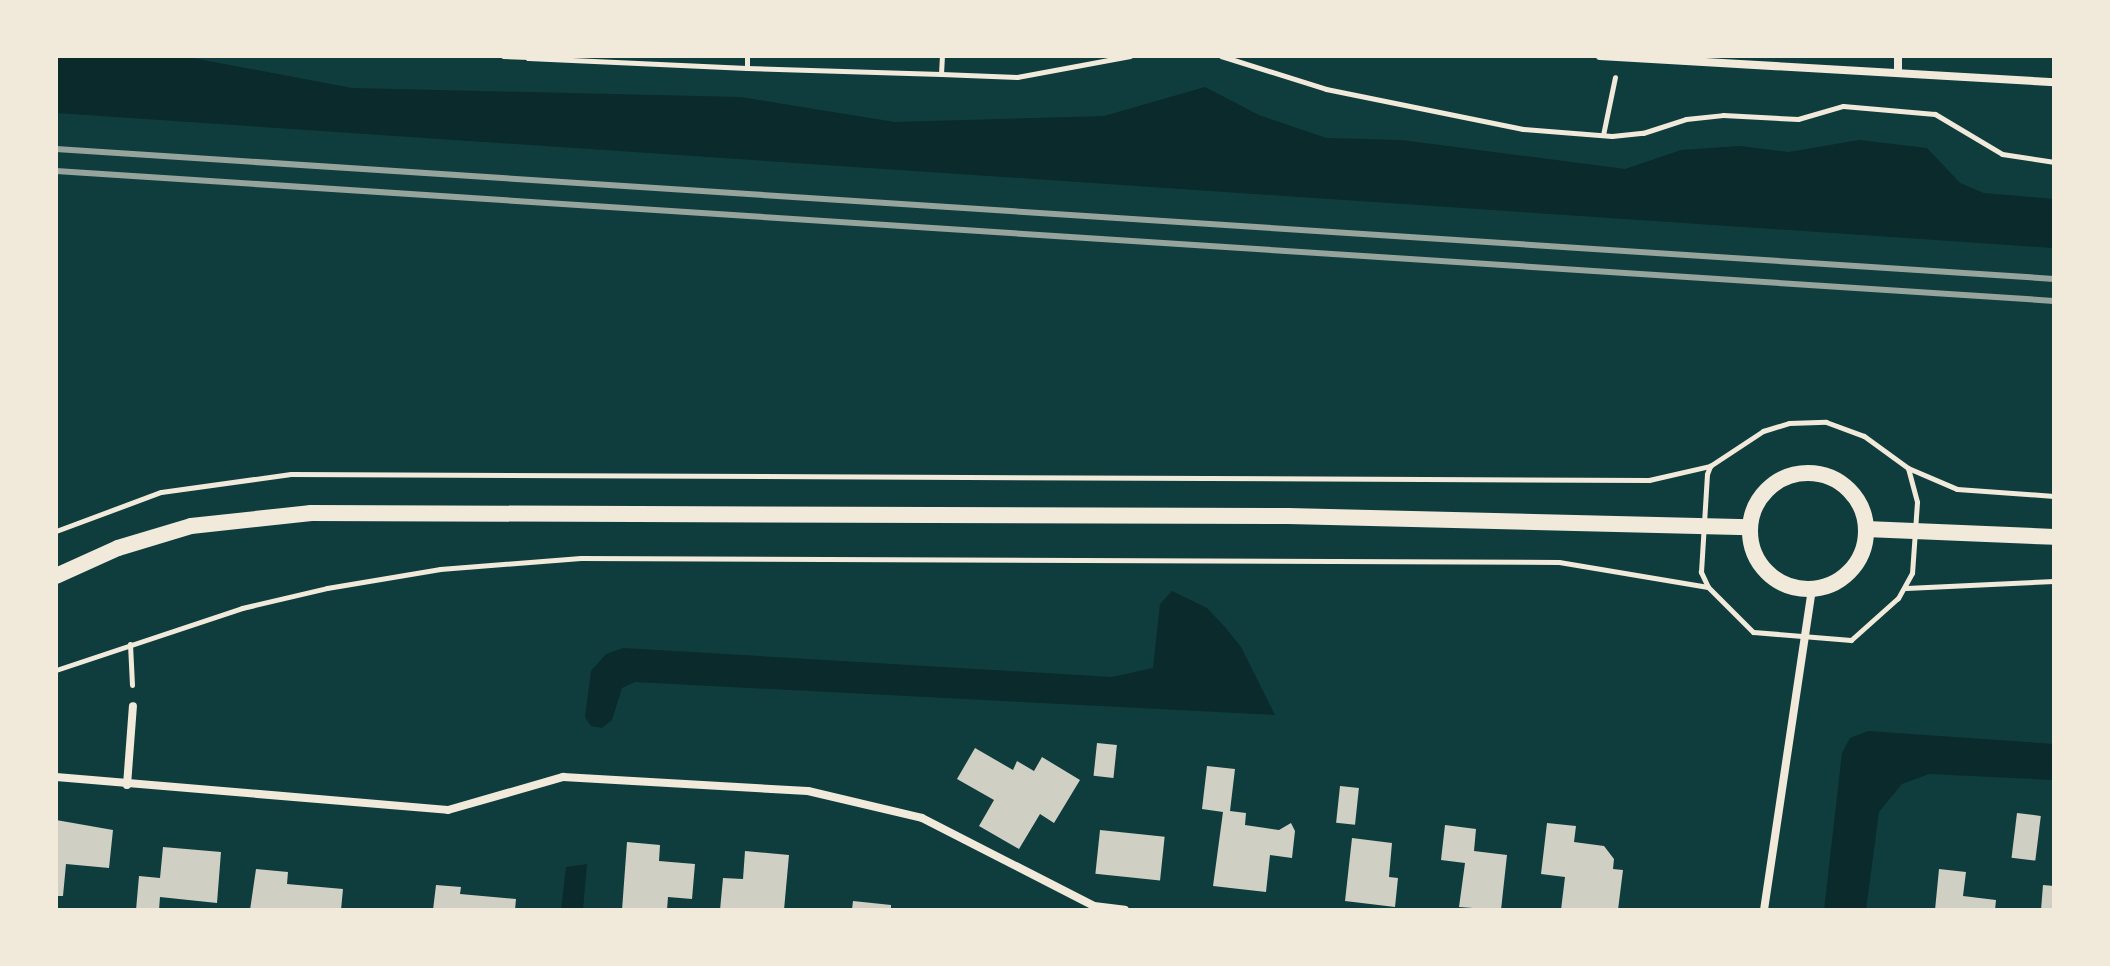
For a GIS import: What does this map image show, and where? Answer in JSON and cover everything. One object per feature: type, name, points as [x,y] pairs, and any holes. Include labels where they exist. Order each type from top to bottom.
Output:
[{"type":"main road","points":[[1809,472],[1846,486],[1863,510],[1866,529],[1860,558],[1848,573],[1812,589],[1788,586],[1767,573],[1753,552],[1749,527],[1754,508],[1772,484],[1809,472]]},
{"type":"main road","points":[[56,576],[118,548],[191,526],[311,513],[1288,516],[1749,527]]},
{"type":"main road","points":[[1866,529],[2054,537]]},
{"type":"street","points":[[1600,56],[1898,70],[2054,82]]},
{"type":"street","points":[[1898,56],[1898,70]]},
{"type":"street","points":[[1764,910],[1812,589]]},
{"type":"street","points":[[127,785],[133,706]]},
{"type":"street","points":[[56,777],[448,810],[563,777],[808,791],[922,818],[1094,906],[1125,910]]},
{"type":"path","points":[[503,56],[1017,77],[1130,56]]},
{"type":"path","points":[[747,56],[747,68]]},
{"type":"path","points":[[941,74],[942,56]]},
{"type":"path","points":[[1221,56],[1326,89],[1523,129],[1603,135],[1643,133],[1686,119],[1723,115],[1798,119],[1843,106],[1935,114],[2002,154],[2054,162]]},
{"type":"path","points":[[1603,135],[1618,59]]},
{"type":"path","points":[[56,531],[161,492],[291,474],[1649,480],[1710,466],[1763,431],[1814,422],[1864,436],[1908,468],[1957,489],[2054,496]]},
{"type":"path","points":[[1703,505],[1710,466]]},
{"type":"path","points":[[1908,468],[1917,512]]},
{"type":"path","points":[[1702,544],[1700,566],[1708,587],[1747,628],[1786,638]]},
{"type":"path","points":[[1825,640],[1851,640],[1905,588],[1914,550]]},
{"type":"path","points":[[56,670],[130,644],[327,588],[440,569],[581,558],[1559,562],[1708,587]]},
{"type":"path","points":[[1905,588],[2054,581]]},
{"type":"path","points":[[130,644],[133,706]]},
{"type":"water","points":[[56,56],[182,56],[352,88],[741,97],[895,122],[1104,116],[1205,87],[1259,115],[1326,138],[1402,140],[1625,169],[1681,150],[1740,146],[1789,152],[1859,140],[1927,148],[1960,183],[1984,193],[2054,199],[2054,248],[56,113]]},
{"type":"water","points":[[1172,591],[1207,608],[1225,627],[1241,647],[1275,715],[635,682],[622,688],[612,720],[602,728],[591,726],[585,717],[591,671],[606,654],[623,648],[1112,677],[1153,668],[1160,604]]},
{"type":"water","points":[[1868,731],[2054,744],[2054,780],[1929,774],[1902,784],[1879,812],[1866,910],[1824,910],[1842,753],[1850,738]]},
{"type":"water","points":[[587,864],[583,910],[561,910],[566,867]]},
{"type":"building","points":[[1097,743],[1117,745],[1113,778],[1094,776]]},
{"type":"building","points":[[975,748],[1013,770],[1017,761],[1034,771],[1042,757],[1080,780],[1054,823],[1040,814],[1019,849],[979,826],[994,800],[957,779]]},
{"type":"building","points":[[1207,766],[1235,769],[1230,811],[1246,813],[1245,825],[1279,830],[1291,823],[1295,831],[1292,858],[1270,855],[1266,892],[1213,886],[1223,812],[1202,809]]},
{"type":"building","points":[[1340,786],[1359,788],[1355,825],[1336,823]]},
{"type":"building","points":[[2017,813],[2041,816],[2035,861],[2012,858]]},
{"type":"building","points":[[56,820],[113,830],[109,868],[66,864],[63,896],[56,896]]},
{"type":"building","points":[[1547,823],[1576,826],[1574,842],[1604,846],[1614,859],[1613,869],[1623,870],[1618,910],[1561,910],[1565,877],[1541,874]]},
{"type":"building","points":[[1445,825],[1476,829],[1474,851],[1507,855],[1501,910],[1459,907],[1465,863],[1441,860]]},
{"type":"building","points":[[1100,830],[1165,837],[1160,881],[1095,874]]},
{"type":"building","points":[[1352,838],[1392,843],[1389,877],[1398,878],[1395,907],[1345,901]]},
{"type":"building","points":[[627,842],[660,845],[659,861],[695,864],[692,899],[668,897],[667,910],[622,910]]},
{"type":"building","points":[[163,847],[221,852],[217,903],[160,897],[159,910],[136,910],[139,876],[160,878]]},
{"type":"building","points":[[745,851],[789,855],[784,910],[720,910],[723,878],[743,879]]},
{"type":"building","points":[[256,869],[288,872],[287,884],[343,889],[341,910],[250,910]]},
{"type":"building","points":[[1939,869],[1966,872],[1963,896],[1996,900],[1995,910],[1935,910]]},
{"type":"building","points":[[436,885],[461,887],[460,894],[516,899],[515,910],[433,910]]},
{"type":"building","points":[[2043,885],[2054,886],[2054,910],[2041,910]]},
{"type":"building","points":[[853,901],[891,905],[891,910],[852,910]]},
{"type":"railway","points":[[56,149],[2054,279]]},
{"type":"railway","points":[[56,171],[2054,301]]}]
